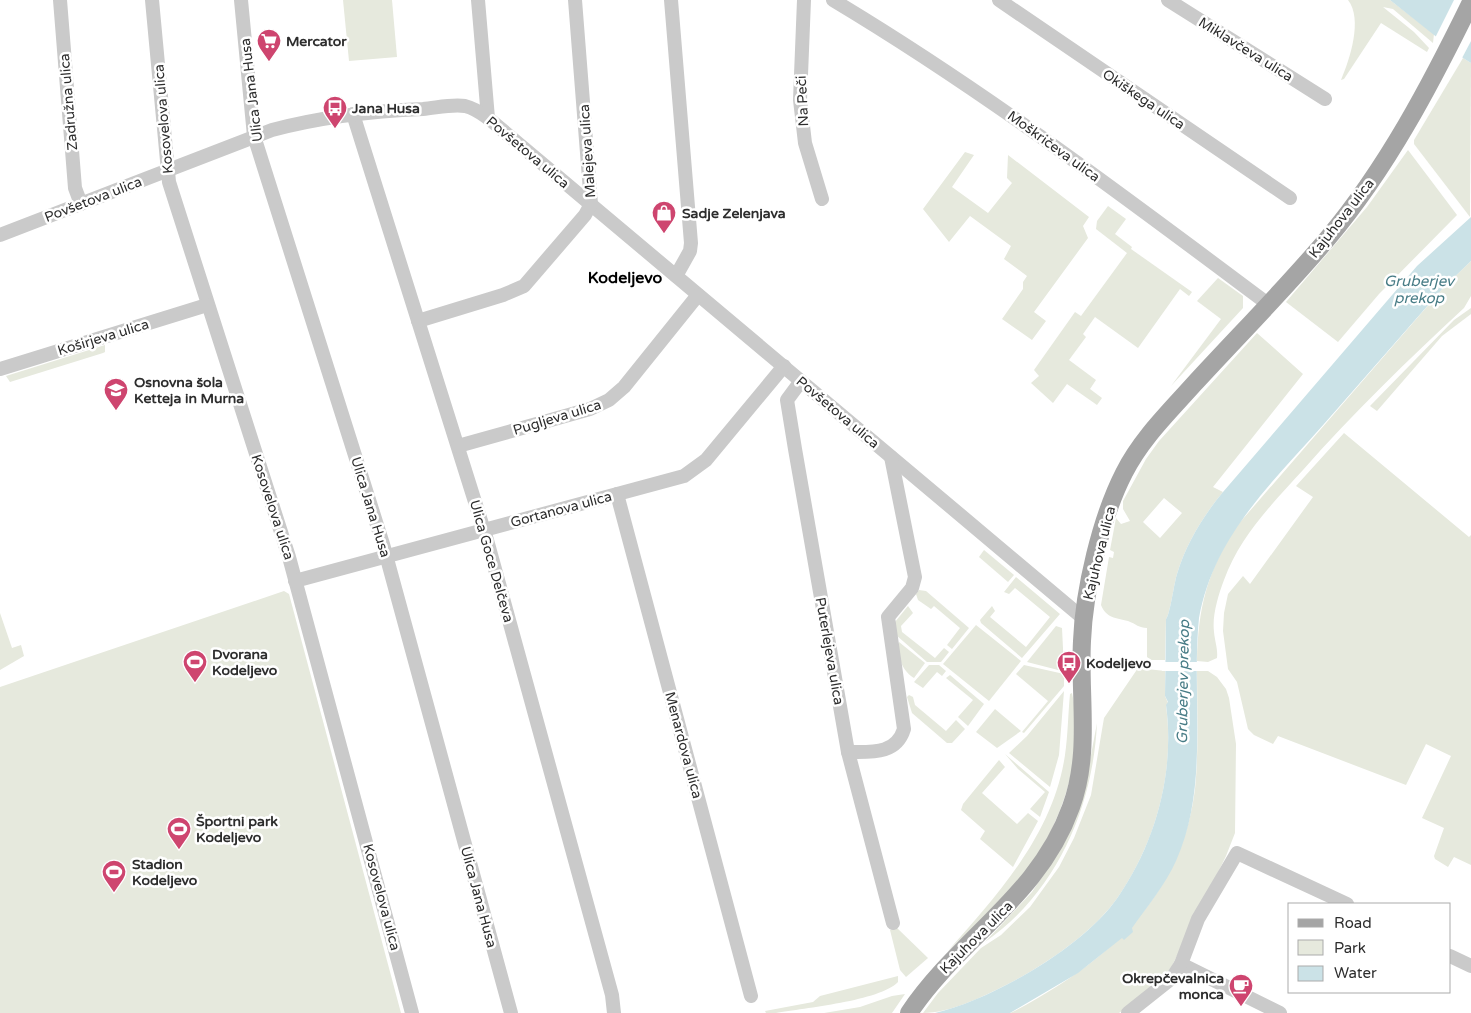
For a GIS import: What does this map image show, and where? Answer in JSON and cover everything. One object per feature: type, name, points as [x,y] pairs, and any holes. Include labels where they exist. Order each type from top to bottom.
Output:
[{"type":"main road","name":"Kajuhova ulica","points":[[909,1013],[947,964],[1022,891],[1043,862],[1065,822],[1076,793],[1082,760],[1082,642],[1094,562],[1114,496],[1133,458],[1161,420],[1327,240],[1360,196],[1385,158],[1446,52],[1471,2]]},
{"type":"street","name":"Zadružna ulica","points":[[60,0],[76,188],[81,204]]},
{"type":"street","name":"Kosovelova ulica","points":[[152,0],[167,170],[207,306],[295,581],[412,1013]]},
{"type":"street","name":"Ulica Jana Husa","points":[[241,0],[254,136],[386,557],[511,1013]]},
{"type":"street","points":[[478,0],[488,118]]},
{"type":"street","name":"Malejeva ulica","points":[[418,322],[503,295],[524,286],[585,215],[591,204],[575,0]]},
{"type":"street","points":[[671,0],[691,243],[690,251],[676,276]]},
{"type":"street","name":"Na Peči","points":[[804,0],[800,100],[805,143],[822,199]]},
{"type":"street","name":"Moškričeva ulica","points":[[833,0],[924,55],[1026,125],[1268,304]]},
{"type":"street","name":"Okiškega ulica","points":[[999,0],[1290,198]]},
{"type":"street","name":"Miklavčeva ulica","points":[[1168,0],[1324,99]]},
{"type":"street","name":"Povšetova ulica","points":[[0,235],[254,136],[312,120],[353,114],[462,106],[475,109],[591,204],[1084,619]]},
{"type":"street","name":"Ulica Goce Delčeva","points":[[353,114],[484,530],[612,995],[614,1013]]},
{"type":"street","name":"Pugljeva ulica","points":[[458,446],[590,410],[609,400],[624,388],[698,295]]},
{"type":"street","name":"Koširjeva ulica","points":[[0,369],[207,306]]},
{"type":"street","name":"Gortanova ulica","points":[[295,581],[684,476],[695,470],[706,460],[784,366]]},
{"type":"street","name":"Puterlejeva ulica","points":[[801,381],[789,395],[787,403],[848,752],[893,923]]},
{"type":"street","name":"Povšetova ulica","points":[[848,752],[885,751],[897,742],[904,729],[888,617],[909,592],[915,577],[891,457]]},
{"type":"street","name":"Menardova ulica","points":[[616,494],[751,996]]},
{"type":"street","points":[[1128,1013],[1166,985],[1181,964],[1198,919],[1237,853],[1345,903]]},
{"type":"street","points":[[1451,956],[1471,966]]},
{"type":"street","points":[[1181,964],[1280,1013]]},
{"type":"green space","points":[[343,0],[392,0],[397,57],[349,61]]},
{"type":"green space","points":[[1348,0],[1390,0],[1434,34],[1433,43],[1393,9],[1383,7],[1414,32],[1429,48],[1427,52],[1381,23],[1344,79],[1341,80],[1354,39],[1355,28],[1355,18]]},
{"type":"green space","points":[[1463,58],[1471,63],[1470,217],[1414,144],[1414,140]]},
{"type":"green space","points":[[1408,150],[1457,215],[1379,294],[1338,342],[1286,302],[1367,207]]},
{"type":"green space","points":[[965,152],[974,155],[952,187],[988,213],[1012,183],[1007,178],[1008,155],[1089,217],[1083,226],[1088,238],[1034,312],[1046,321],[1032,340],[1002,319],[1023,289],[1023,282],[1027,276],[1004,259],[1011,246],[970,216],[949,242],[923,209]]},
{"type":"green space","points":[[1108,206],[1126,219],[1115,234],[1132,247],[1131,249],[1192,292],[1189,296],[1180,289],[1138,348],[1095,317],[1083,334],[1086,337],[1069,360],[1096,380],[1090,389],[1102,398],[1097,405],[1067,384],[1053,403],[1031,383],[1039,376],[1034,370],[1075,312],[1081,316],[1127,253],[1096,229],[1097,221]]},
{"type":"green space","points":[[1471,261],[1471,296],[1464,308],[1341,428],[1269,508],[1248,535],[1231,564],[1218,599],[1214,626],[1217,658],[1208,662],[1197,661],[1199,624],[1206,592],[1217,560],[1235,528],[1444,287]]},
{"type":"green space","points":[[1218,278],[1243,296],[1243,308],[1171,386],[1221,319],[1197,301]]},
{"type":"green space","points":[[1471,308],[1471,314],[1442,336],[1377,411],[1370,406],[1454,320]]},
{"type":"green space","points":[[1257,333],[1303,374],[1213,487],[1223,492],[1196,531],[1185,552],[1177,574],[1166,619],[1165,660],[1151,660],[1147,657],[1147,628],[1112,617],[1106,613],[1101,605],[1109,557],[1113,558],[1114,552],[1110,550],[1116,518],[1121,524],[1130,521],[1123,509],[1123,501],[1146,459],[1159,441]],"holes":[[[1164,498],[1182,513],[1160,538],[1143,522]]]},
{"type":"green space","points":[[105,345],[105,352],[103,353],[10,382],[6,376]]},
{"type":"green space","points":[[1344,433],[1469,537],[1471,535],[1471,865],[1454,857],[1448,867],[1435,859],[1434,856],[1444,828],[1422,818],[1451,756],[1426,744],[1406,785],[1278,736],[1273,744],[1254,735],[1248,729],[1237,682],[1228,669],[1223,631],[1228,594],[1243,576],[1250,584],[1313,497],[1296,486]]},
{"type":"green space","points":[[984,550],[1014,575],[1008,582],[979,557]]},
{"type":"green space","points":[[1016,577],[1060,614],[1022,658],[981,623],[980,620],[992,606],[995,611],[990,617],[1026,647],[1050,617],[1015,588],[1009,594],[1004,592]]},
{"type":"green space","points":[[919,590],[926,591],[969,628],[952,649],[947,645],[960,628],[934,606],[931,609],[918,600],[916,594]]},
{"type":"green space","name":"Športni park Kodeljevo","points":[[284,591],[289,594],[401,1013],[0,1013],[0,687]]},
{"type":"green space","points":[[908,606],[913,613],[901,626],[902,632],[935,658],[944,648],[949,652],[941,662],[927,662],[896,635],[895,622]]},
{"type":"green space","points":[[0,613],[12,648],[21,645],[24,656],[0,670]]},
{"type":"green space","points":[[976,625],[1021,661],[989,701],[943,664]]},
{"type":"green space","points":[[1056,626],[1062,628],[1064,669],[1062,671],[1027,662]]},
{"type":"green space","points":[[899,642],[925,663],[914,678],[903,667],[898,652]]},
{"type":"green space","points":[[929,665],[939,665],[946,671],[942,676],[937,672],[923,688],[914,682]]},
{"type":"green space","points":[[1024,665],[1064,674],[1064,686],[1024,733],[1022,732],[1048,701],[1016,674]]},
{"type":"green space","points":[[1138,668],[1165,671],[1165,696],[1168,703],[1166,706],[1168,756],[1160,805],[1152,830],[1143,853],[1118,897],[1096,923],[1082,935],[1052,958],[1021,977],[997,990],[955,1007],[923,1013],[938,993],[981,948],[1001,935],[1030,907],[1059,867],[1074,838],[1091,795],[1104,718]]},
{"type":"green space","points":[[1197,671],[1208,671],[1217,677],[1226,689],[1229,698],[1236,744],[1235,833],[1226,856],[1171,968],[1156,985],[1119,1013],[1010,1013],[1056,987],[1083,969],[1107,949],[1130,928],[1166,879],[1179,851],[1189,821],[1195,789]]},
{"type":"green space","points":[[950,675],[984,704],[968,726],[958,717],[973,700],[946,678]]},
{"type":"green space","points":[[1064,691],[1059,755],[1050,787],[1009,753],[1027,736]]},
{"type":"green space","points":[[1072,693],[1076,717],[1076,742],[1072,768],[1066,793],[1046,841],[1010,892],[947,952],[1021,862],[1049,811],[1059,784],[1065,755],[1070,694]]},
{"type":"green space","points":[[909,695],[913,697],[915,705],[946,731],[956,720],[965,729],[952,743],[947,743],[912,713],[907,697]]},
{"type":"green space","points":[[995,709],[1021,731],[997,748],[976,732]]},
{"type":"green space","points":[[1097,723],[1094,755],[1088,786],[1079,817],[1066,846],[1051,874],[1032,899],[1010,922],[985,942],[1032,892],[1059,851],[1088,771]]},
{"type":"green space","points":[[1005,754],[1049,792],[1040,817],[1030,809],[1045,792],[1018,769]]},
{"type":"green space","points":[[999,760],[1005,767],[982,793],[1017,824],[1028,813],[1038,821],[1013,867],[980,839],[985,831],[961,810],[963,804]]},
{"type":"green space","points":[[897,928],[928,958],[906,977],[900,970],[890,930]]},
{"type":"green space","points":[[898,976],[898,982],[889,989],[859,999],[776,1013],[766,1013],[765,1011],[813,1002],[820,996]]},
{"type":"green space","points":[[905,994],[892,1013],[824,1013],[860,1007],[892,996]]},
{"type":"water","points":[[1390,0],[1471,0],[1471,63],[1463,58]]},
{"type":"water","name":"Gruberjev prekop","points":[[1471,217],[1471,261],[1444,287],[1265,490],[1231,536],[1217,562],[1199,618],[1196,772],[1193,802],[1186,832],[1172,870],[1156,896],[1132,928],[1133,932],[1124,940],[1122,938],[1078,973],[1010,1013],[935,1013],[983,996],[1036,969],[1083,934],[1103,916],[1118,897],[1143,853],[1160,805],[1168,755],[1166,705],[1168,702],[1165,696],[1166,619],[1177,574],[1190,541],[1223,492],[1417,266]]},
{"type":"pier","points":[[1454,0],[1471,0],[1471,41],[1461,60],[1435,38]]},
{"type":"pier","points":[[1163,662],[1200,662],[1200,671],[1162,671]]},
{"type":"place","name":"Mercator","points":[[269,62]]},
{"type":"place","name":"Jana Husa","points":[[335,129]]},
{"type":"place","name":"Sadje Zelenjava","points":[[664,234]]},
{"type":"place","name":"Osnovna šola Ketteja in Murna","points":[[116,411]]},
{"type":"place","name":"Dvorana Kodeljevo","points":[[195,683]]},
{"type":"place","name":"Kodeljevo","points":[[1069,684]]},
{"type":"place","name":"Športni park Kodeljevo","points":[[179,850]]},
{"type":"place","name":"Stadion Kodeljevo","points":[[114,893]]},
{"type":"place","name":"Okrepčevalnica monca","points":[[1241,1007]]},
{"type":"district","name":"Kodeljevo","points":[[625,277]]}]
